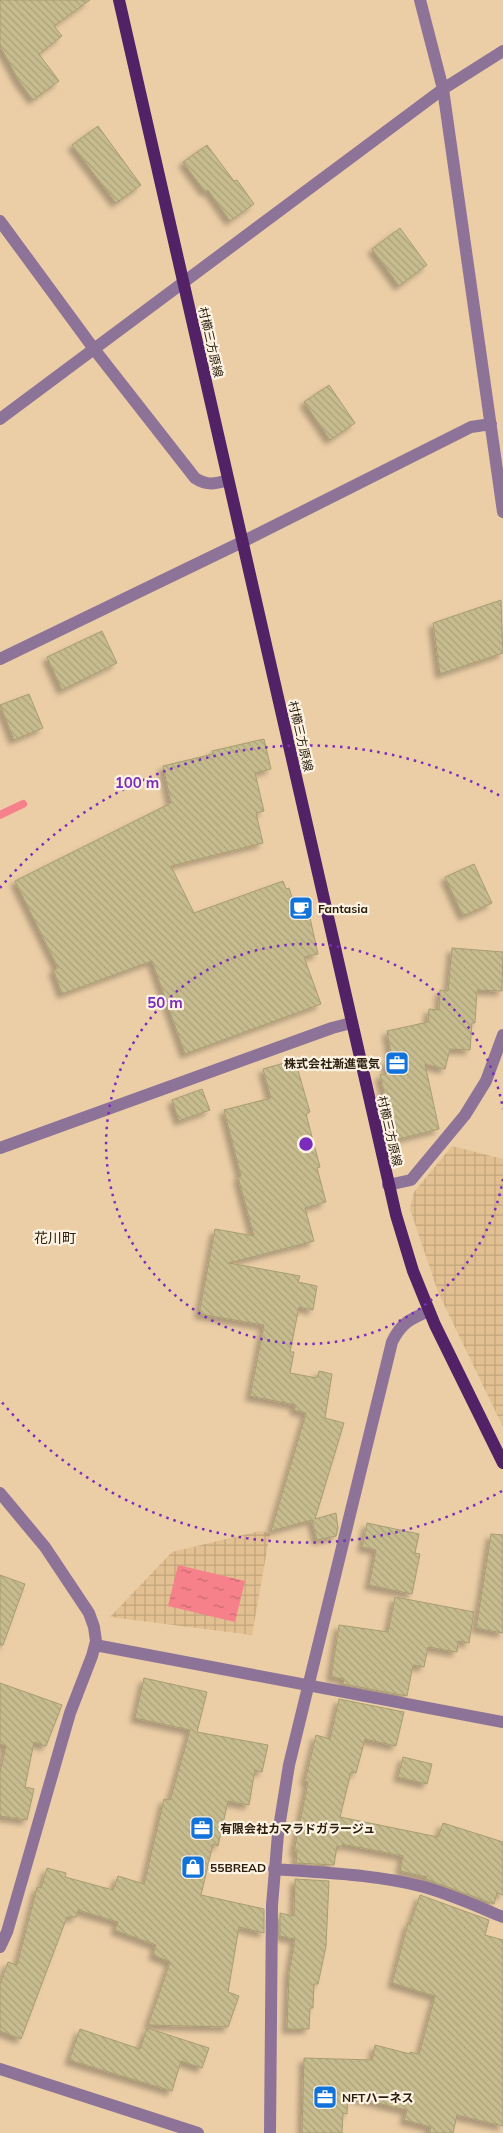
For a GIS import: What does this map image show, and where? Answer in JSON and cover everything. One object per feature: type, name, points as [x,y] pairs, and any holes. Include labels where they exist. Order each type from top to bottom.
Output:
[{"type":"main road","name":"村櫛三方原線","points":[[120,0],[388,1185],[407,1253],[429,1311],[503,1463]]},
{"type":"street","points":[[420,0],[443,89],[503,512]]},
{"type":"street","points":[[0,419],[443,89],[503,51]]},
{"type":"street","points":[[0,221],[94,349],[196,478],[202,483],[212,484],[228,480]]},
{"type":"street","points":[[0,659],[242,542],[471,427],[491,424]]},
{"type":"street","points":[[0,1148],[332,1028],[352,1023]]},
{"type":"street","points":[[388,1185],[411,1180],[465,1115],[486,1081],[503,1034]]},
{"type":"street","points":[[270,2133],[274,1869],[289,1765],[392,1342],[398,1328],[411,1319],[429,1311]]},
{"type":"street","points":[[0,1493],[45,1547],[89,1613],[94,1627],[95,1645],[70,1713],[7,1932],[0,1947]]},
{"type":"street","points":[[95,1645],[503,1722]]},
{"type":"street","points":[[274,1869],[403,1882],[443,1894],[503,1917]]},
{"type":"street","points":[[0,2069],[198,2133]]},
{"type":"shaded area","points":[[452,1146],[503,1159],[503,1427],[438,1292],[410,1209],[414,1192]]},
{"type":"shaded area","points":[[259,1531],[270,1533],[252,1635],[110,1617],[172,1552]]},
{"type":"water","points":[[178,1565],[245,1581],[235,1622],[168,1606]]},
{"type":"building","points":[[0,0],[90,0],[54,26],[62,36],[39,54],[59,81],[33,100],[19,81],[0,46]]},
{"type":"building","points":[[98,126],[141,185],[116,203],[72,145]]},
{"type":"building","points":[[207,145],[234,181],[237,180],[254,204],[230,221],[208,190],[205,192],[183,162]]},
{"type":"building","points":[[400,228],[427,265],[399,286],[372,249]]},
{"type":"building","points":[[329,385],[355,423],[330,440],[304,402]]},
{"type":"building","points":[[501,600],[503,653],[440,674],[433,623]]},
{"type":"building","points":[[102,631],[117,663],[62,690],[47,657]]},
{"type":"building","points":[[29,694],[43,728],[14,740],[0,705]]},
{"type":"building","points":[[264,739],[271,769],[255,773],[264,811],[256,813],[263,843],[171,866],[194,913],[283,881],[286,889],[289,888],[294,903],[306,900],[318,954],[304,957],[321,1004],[185,1054],[152,961],[62,994],[53,969],[58,968],[15,881],[171,803],[163,766],[213,754],[212,751]]},
{"type":"building","points":[[474,864],[492,903],[463,916],[445,877]]},
{"type":"building","points":[[452,948],[503,952],[502,991],[477,990],[475,1023],[472,1023],[470,1050],[450,1049],[445,1069],[425,1064],[439,1129],[395,1140],[380,1075],[388,1073],[385,1061],[392,1060],[387,1031],[428,1022],[429,1009],[439,1010],[440,990],[448,991]]},
{"type":"building","points":[[295,1060],[310,1112],[306,1114],[320,1167],[317,1168],[326,1202],[305,1208],[314,1241],[229,1263],[300,1276],[298,1282],[317,1286],[313,1310],[299,1307],[290,1352],[294,1352],[290,1373],[317,1378],[319,1371],[332,1374],[325,1418],[344,1423],[315,1519],[336,1513],[338,1528],[336,1536],[317,1540],[312,1520],[271,1531],[306,1413],[294,1410],[296,1405],[250,1396],[264,1325],[199,1314],[215,1229],[254,1236],[238,1177],[241,1176],[224,1110],[271,1098],[263,1069]]},
{"type":"building","points":[[202,1089],[210,1110],[179,1121],[172,1100]]},
{"type":"building","points":[[367,1523],[419,1534],[415,1553],[420,1554],[412,1594],[369,1585],[376,1550],[362,1547]]},
{"type":"building","points":[[491,1534],[503,1535],[503,1633],[476,1628]]},
{"type":"building","points":[[0,1575],[25,1584],[3,1645],[0,1645]]},
{"type":"building","points":[[395,1597],[474,1612],[469,1643],[458,1641],[457,1652],[428,1647],[424,1667],[413,1665],[407,1696],[343,1684],[344,1679],[331,1677],[339,1625],[388,1632]]},
{"type":"building","points":[[144,1678],[207,1692],[197,1732],[268,1745],[262,1772],[255,1770],[249,1805],[228,1801],[218,1846],[213,1844],[201,1895],[264,1909],[264,1933],[239,1927],[228,1992],[239,1996],[228,2027],[148,2025],[170,1962],[153,1955],[156,1945],[115,1930],[118,1922],[78,1910],[76,1917],[67,1917],[21,2039],[0,2031],[0,1984],[8,1962],[17,1965],[37,1887],[41,1888],[47,1868],[66,1873],[65,1877],[113,1890],[118,1876],[144,1884],[164,1799],[170,1800],[190,1730],[135,1718]]},
{"type":"building","points":[[0,1683],[62,1705],[46,1746],[34,1742],[25,1787],[34,1789],[27,1820],[0,1816],[0,1772],[6,1746],[0,1744]]},
{"type":"building","points":[[339,1699],[404,1712],[396,1746],[365,1739],[356,1773],[351,1772],[340,1817],[438,1837],[443,1823],[503,1842],[503,1895],[497,1893],[494,1904],[426,1879],[427,1877],[400,1871],[403,1856],[342,1844],[342,1847],[337,1846],[334,1865],[296,1863],[297,1851],[294,1851],[308,1782],[305,1781],[316,1735],[330,1739]]},
{"type":"building","points":[[403,1757],[432,1764],[427,1784],[398,1777]]},
{"type":"building","points":[[295,1879],[329,1881],[326,1946],[318,1984],[314,1984],[313,2008],[310,2008],[309,2029],[287,2029],[289,1973],[295,1939],[280,1936],[280,1913],[294,1916]]},
{"type":"building","points":[[420,1895],[489,1920],[485,1935],[503,1940],[503,2126],[457,2115],[453,2133],[429,2133],[431,2127],[404,2120],[407,2110],[348,2096],[347,2114],[343,2113],[342,2133],[302,2133],[304,2058],[372,2060],[375,2045],[410,2054],[410,2052],[419,2054],[435,1996],[392,1983],[408,1923],[410,1924]]},
{"type":"building","points":[[147,2028],[209,2048],[202,2068],[181,2061],[172,2091],[69,2060],[80,2029],[140,2049]]},
{"type":"waterway","points":[[0,815],[23,804]]},
{"type":"place","name":"Fantasia","points":[[301,908]]},
{"type":"place","name":"株式会社漸進電気","points":[[397,1063]]},
{"type":"place","name":"有限会社カマラドガラージュ","points":[[202,1828]]},
{"type":"place","name":"55BREAD","points":[[193,1867]]},
{"type":"place","name":"NFTハーネス","points":[[325,2097]]},
{"type":"district","name":"花川町","points":[[55,1238]]}]
